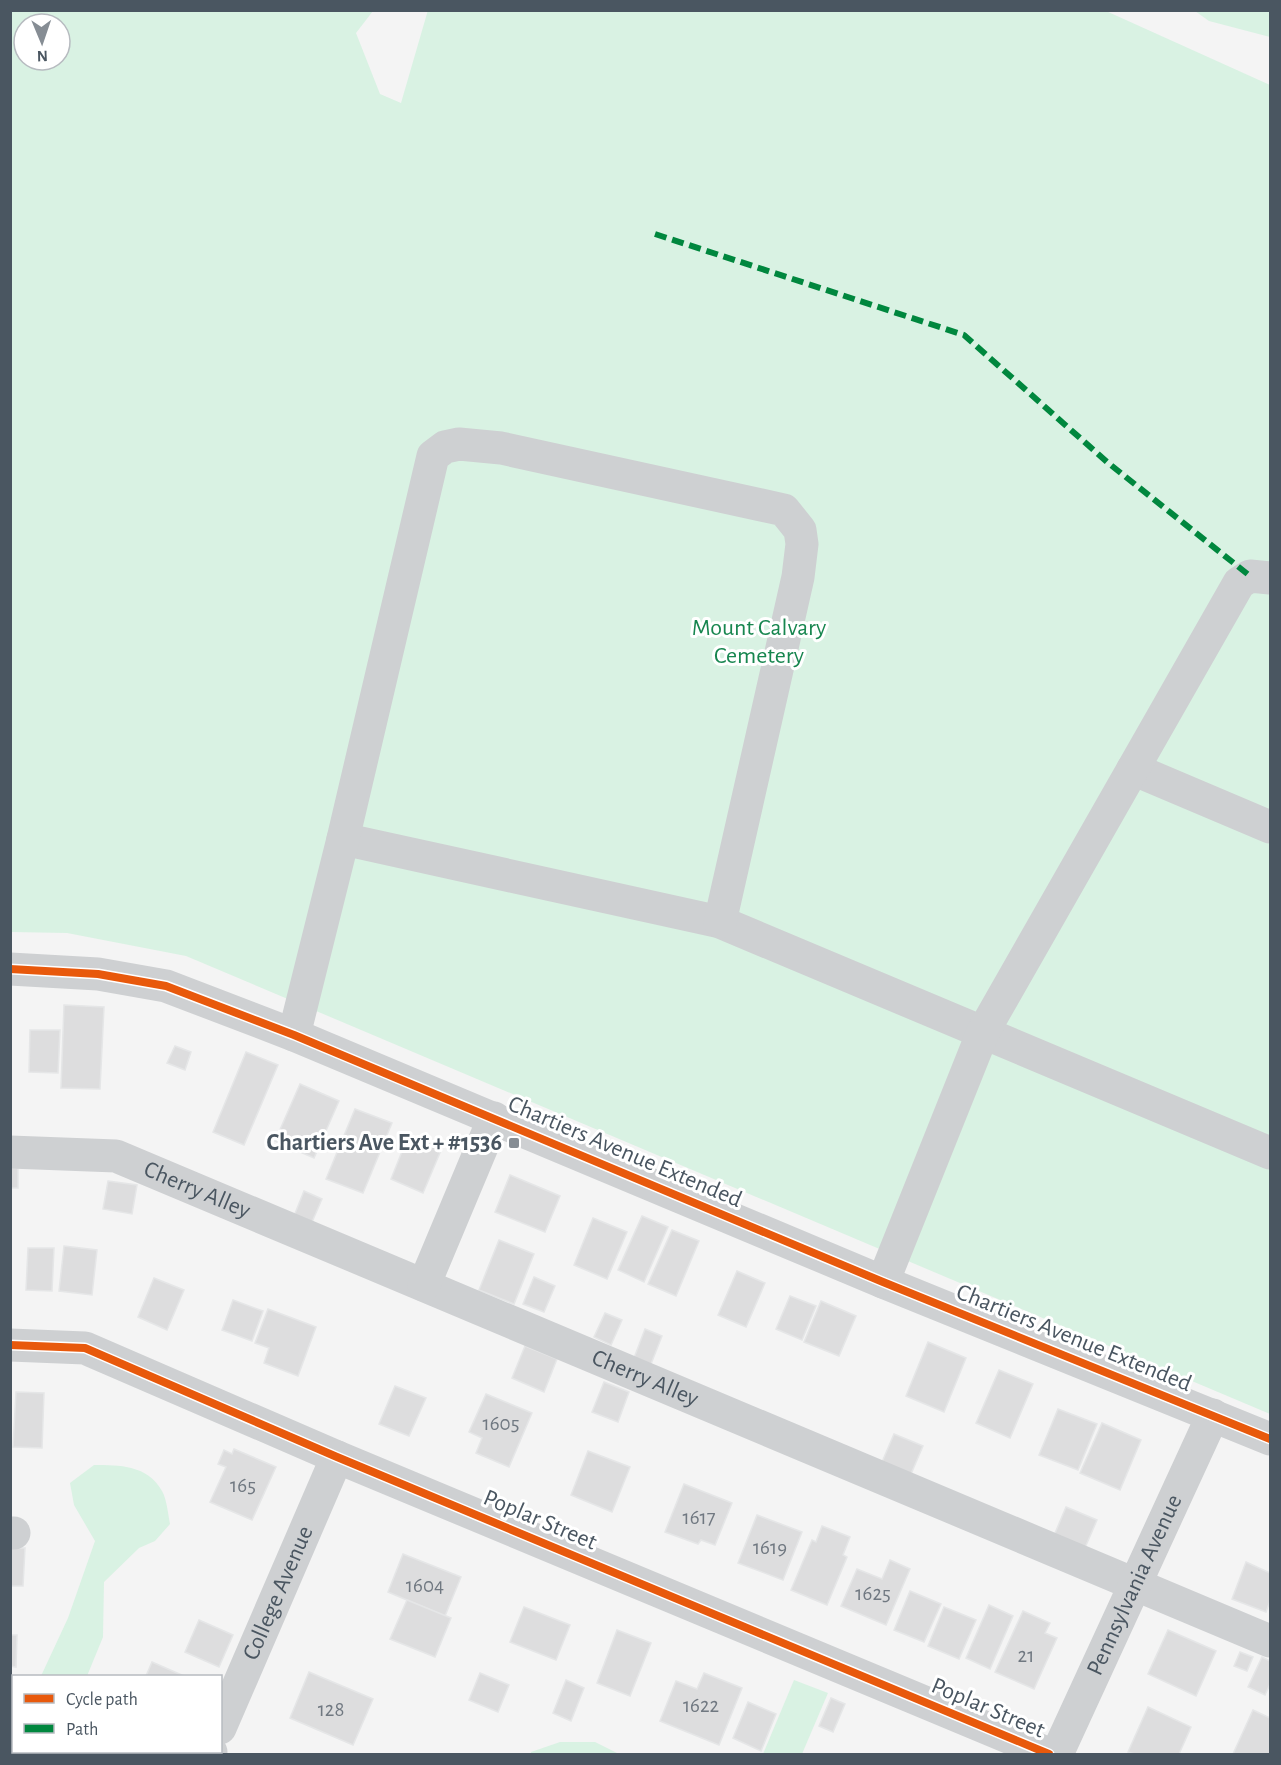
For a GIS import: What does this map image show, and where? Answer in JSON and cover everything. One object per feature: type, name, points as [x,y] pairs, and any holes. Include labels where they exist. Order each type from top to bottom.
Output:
[{"type":"street","points":[[294,1035],[343,839],[433,456],[445,447],[459,444],[501,448],[772,507],[784,510],[800,530],[798,577],[720,922]]},
{"type":"street","points":[[883,1282],[983,1032],[1239,583],[1250,576],[1270,578]]},
{"type":"street","points":[[1133,769],[1270,827]]},
{"type":"street","points":[[343,839],[720,922],[1268,1148]]},
{"type":"street","name":"Chartiers Avenue Extended","points":[[10,969],[98,974],[166,986],[294,1035],[883,1282],[1270,1440]]},
{"type":"street","points":[[424,1285],[494,1118]]},
{"type":"street","name":"Cherry Alley","points":[[10,1152],[116,1156],[1270,1641]]},
{"type":"street","name":"Poplar Street","points":[[10,1345],[86,1348],[337,1457],[1049,1755]]},
{"type":"street","name":"Pennsylvania Avenue","points":[[1056,1755],[1137,1584],[1213,1415]]},
{"type":"street","name":"College Avenue","points":[[222,1723],[337,1457]]},
{"type":"green space","name":"Mount Calvary Cemetery","points":[[428,10],[1106,11],[1270,85],[1270,1414],[186,956],[67,933],[11,932],[11,11],[373,11],[356,33],[380,94],[401,103]]},
{"type":"green space","points":[[1195,11],[1270,11],[1270,37],[1209,21]]},
{"type":"green space","points":[[94,1465],[123,1466],[141,1471],[156,1482],[162,1491],[170,1524],[155,1541],[139,1548],[104,1582],[103,1637],[87,1675],[41,1675],[68,1618],[95,1541],[74,1505],[70,1483]]},
{"type":"green space","points":[[794,1680],[828,1693],[802,1754],[763,1754]]},
{"type":"green space","points":[[560,1742],[595,1742],[619,1754],[531,1754],[531,1752]]},
{"type":"building","points":[[64,1005],[104,1007],[100,1089],[61,1088]]},
{"type":"building","points":[[30,1030],[60,1030],[58,1073],[29,1072]]},
{"type":"building","points":[[175,1046],[191,1052],[185,1070],[167,1063]]},
{"type":"building","points":[[246,1052],[278,1065],[244,1145],[213,1132]]},
{"type":"building","points":[[300,1084],[339,1101],[314,1158],[275,1141]]},
{"type":"building","points":[[355,1109],[392,1123],[363,1193],[326,1179]]},
{"type":"building","points":[[409,1134],[442,1148],[423,1193],[391,1179]]},
{"type":"building","points":[[10,1168],[18,1168],[18,1188],[10,1188]]},
{"type":"building","points":[[510,1175],[560,1196],[545,1232],[495,1212]]},
{"type":"building","points":[[108,1181],[137,1185],[132,1214],[103,1209]]},
{"type":"building","points":[[304,1191],[322,1199],[312,1222],[294,1216]]},
{"type":"building","points":[[642,1216],[668,1227],[644,1282],[618,1270]]},
{"type":"building","points":[[593,1218],[627,1232],[607,1279],[574,1265]]},
{"type":"building","points":[[672,1230],[699,1241],[676,1296],[648,1284]]},
{"type":"building","points":[[499,1240],[534,1254],[514,1304],[479,1290]]},
{"type":"building","points":[[64,1246],[97,1250],[92,1295],[59,1291]]},
{"type":"building","points":[[28,1248],[54,1248],[52,1291],[26,1290]]},
{"type":"building","points":[[737,1271],[765,1283],[746,1327],[718,1315]]},
{"type":"building","points":[[534,1277],[555,1286],[544,1312],[523,1304]]},
{"type":"building","points":[[154,1278],[184,1290],[167,1330],[138,1317]]},
{"type":"building","points":[[790,1296],[816,1306],[802,1340],[776,1329]]},
{"type":"building","points":[[233,1300],[263,1311],[252,1341],[222,1330]]},
{"type":"building","points":[[821,1301],[856,1316],[839,1356],[804,1342]]},
{"type":"building","points":[[268,1309],[316,1327],[298,1376],[264,1363],[269,1348],[255,1343]]},
{"type":"building","points":[[605,1313],[622,1320],[611,1345],[594,1337]]},
{"type":"building","points":[[645,1329],[662,1336],[651,1364],[634,1358]]},
{"type":"building","points":[[928,1342],[966,1358],[944,1412],[906,1396]]},
{"type":"building","points":[[525,1346],[557,1359],[544,1392],[512,1378]]},
{"type":"building","points":[[999,1370],[1033,1384],[1010,1438],[976,1423]]},
{"type":"building","points":[[604,1382],[629,1392],[618,1422],[592,1412]]},
{"type":"building","points":[[395,1386],[426,1398],[409,1436],[379,1424]]},
{"type":"building","points":[[16,1392],[44,1393],[42,1448],[13,1447]]},
{"type":"building","points":[[486,1394],[532,1413],[509,1467],[476,1453],[482,1438],[469,1432]]},
{"type":"building","points":[[1058,1409],[1097,1424],[1078,1470],[1039,1455]]},
{"type":"building","points":[[1102,1423],[1141,1440],[1120,1490],[1080,1473]]},
{"type":"building","points":[[894,1434],[923,1446],[911,1474],[882,1462]]},
{"type":"building","points":[[234,1449],[276,1467],[252,1520],[210,1502],[226,1467],[218,1464],[224,1450],[232,1454]]},
{"type":"building","points":[[588,1451],[630,1467],[612,1512],[571,1495]]},
{"type":"building","points":[[684,1484],[732,1503],[715,1545],[701,1540],[698,1544],[665,1532]]},
{"type":"building","points":[[1066,1507],[1097,1520],[1084,1550],[1053,1538]]},
{"type":"building","points":[[757,1515],[802,1532],[783,1580],[738,1563]]},
{"type":"building","points":[[822,1526],[850,1537],[843,1555],[847,1557],[827,1605],[791,1590],[812,1540],[816,1542]]},
{"type":"building","points":[[10,1548],[25,1548],[23,1586],[10,1586]]},
{"type":"building","points":[[403,1554],[461,1577],[445,1616],[388,1592]]},
{"type":"building","points":[[890,1560],[910,1569],[886,1625],[841,1606],[857,1569],[882,1579]]},
{"type":"building","points":[[1246,1562],[1270,1573],[1270,1601],[1266,1612],[1232,1599]]},
{"type":"building","points":[[910,1591],[941,1604],[924,1642],[894,1630]]},
{"type":"building","points":[[407,1600],[451,1618],[435,1657],[390,1639]]},
{"type":"building","points":[[989,1605],[1013,1616],[990,1669],[966,1658]]},
{"type":"building","points":[[524,1607],[570,1625],[556,1660],[510,1642]]},
{"type":"building","points":[[944,1607],[976,1620],[959,1659],[928,1646]]},
{"type":"building","points":[[1023,1611],[1050,1623],[1045,1633],[1057,1638],[1034,1689],[995,1672]]},
{"type":"building","points":[[199,1620],[233,1635],[219,1667],[185,1652]]},
{"type":"building","points":[[617,1630],[651,1643],[630,1696],[597,1683]]},
{"type":"building","points":[[1168,1630],[1216,1651],[1196,1696],[1148,1674]]},
{"type":"building","points":[[10,1635],[17,1635],[16,1667],[10,1666]]},
{"type":"building","points":[[1240,1652],[1253,1657],[1247,1671],[1234,1666]]},
{"type":"building","points":[[1262,1657],[1270,1661],[1270,1684],[1265,1695],[1248,1687]]},
{"type":"building","points":[[152,1662],[182,1675],[146,1675]]},
{"type":"building","points":[[309,1672],[373,1699],[353,1745],[290,1718]]},
{"type":"building","points":[[480,1673],[509,1685],[498,1712],[469,1700]]},
{"type":"building","points":[[704,1673],[742,1688],[719,1745],[660,1721],[676,1681],[697,1689]]},
{"type":"building","points":[[566,1680],[584,1688],[571,1721],[553,1713]]},
{"type":"building","points":[[831,1698],[845,1704],[833,1732],[819,1726]]},
{"type":"building","points":[[748,1702],[776,1714],[761,1751],[733,1738]]},
{"type":"building","points":[[1148,1707],[1191,1727],[1179,1754],[1128,1752]]},
{"type":"building","points":[[1253,1710],[1270,1718],[1270,1754],[1233,1754]]},
{"type":"marked path","points":[[655,234],[964,335],[1107,462],[1250,576]]},
{"type":"cycle path","points":[[10,969],[98,974],[166,986],[294,1035],[883,1282],[1270,1439]]},
{"type":"cycle path","points":[[10,1345],[85,1348],[337,1457],[1049,1754]]},
{"type":"place","name":"Chartiers Ave Ext + #1536","points":[[514,1143]]}]
